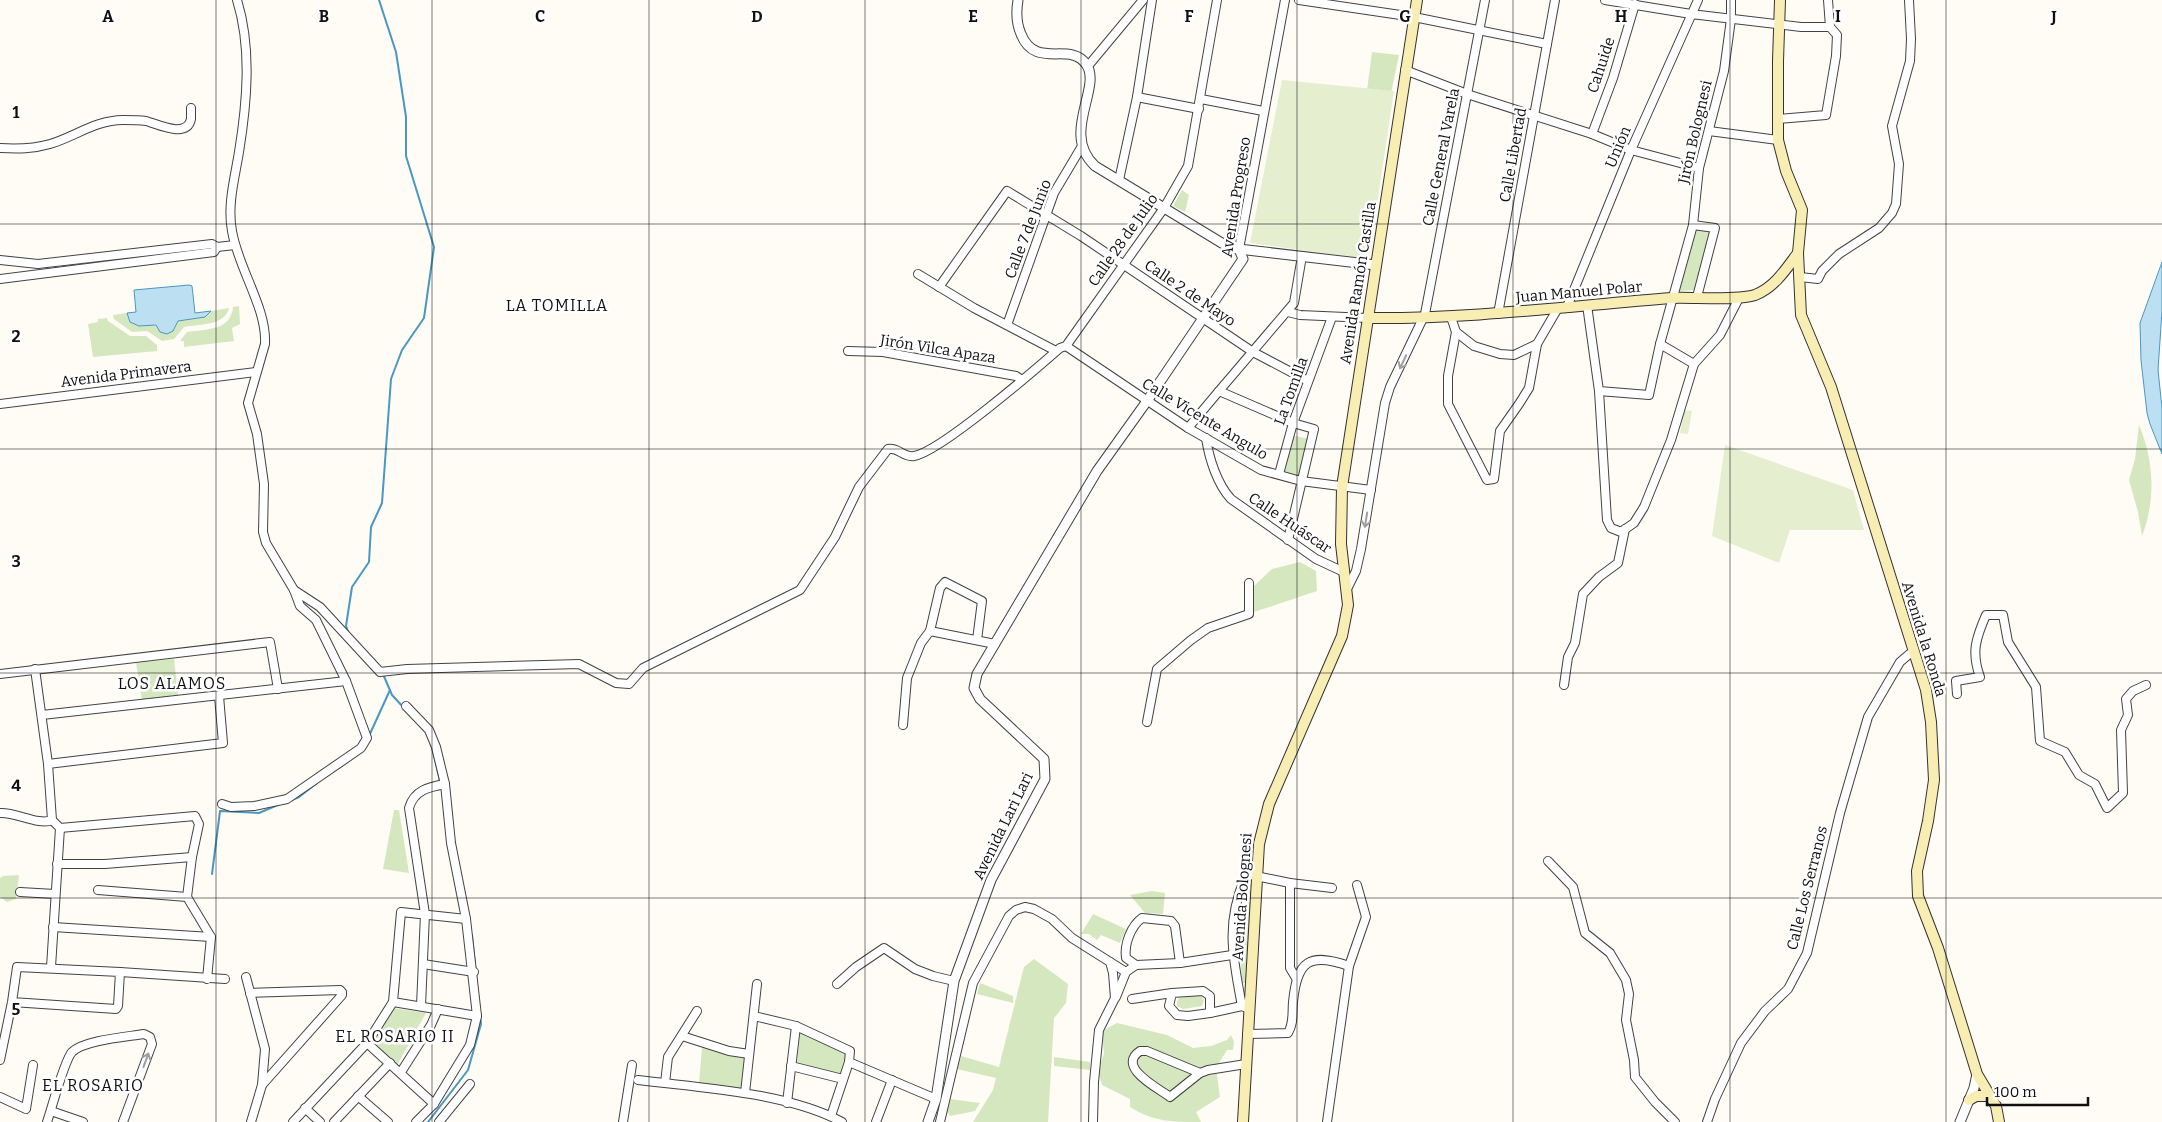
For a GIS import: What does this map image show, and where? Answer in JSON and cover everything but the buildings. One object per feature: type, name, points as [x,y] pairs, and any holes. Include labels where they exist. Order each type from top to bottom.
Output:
[{"type":"main road","name":"Avenida Ramón Castilla","points":[[1344,572],[1341,544],[1342,487],[1417,0]]},
{"type":"main road","name":"Avenida la Ronda","points":[[1780,0],[1778,140],[1786,171],[1802,210],[1798,253],[1801,315],[1831,387],[1930,706],[1934,780],[1928,821],[1917,871],[1917,886],[1977,1074],[1996,1106],[1999,1122]]},
{"type":"main road","name":"Juan Manuel Polar","points":[[1368,318],[1423,319],[1674,298],[1739,298],[1754,295],[1771,286],[1798,253]]},
{"type":"main road","points":[[1784,270],[1800,277]]},
{"type":"main road","name":"Avenida Bolognesi","points":[[1243,1122],[1247,1034],[1246,1007],[1259,844],[1269,804],[1342,636],[1348,605],[1344,572]]},
{"type":"main road","points":[[1969,1100],[1976,1096],[1989,1096]]},
{"type":"street","points":[[222,804],[230,807],[254,806],[287,798],[361,748],[367,738],[346,681],[316,620],[300,606],[294,590],[266,543],[263,532],[264,484],[257,434],[248,403],[266,335],[252,288],[240,263],[232,230],[231,207],[246,106],[242,15],[238,0]]},
{"type":"street","points":[[1018,0],[1018,25],[1023,40],[1029,47],[1039,53],[1074,56],[1081,59],[1088,66],[1090,74],[1081,122],[1082,146],[1087,157],[1095,166],[1227,246],[1376,265]]},
{"type":"street","points":[[1088,66],[1143,0]]},
{"type":"street","points":[[1119,180],[1137,97],[1152,0]]},
{"type":"street","name":"Calle 28 de Julio","points":[[294,590],[320,607],[380,672],[407,669],[579,664],[616,683],[629,684],[643,668],[800,590],[835,537],[859,487],[888,449],[894,448],[908,456],[914,456],[951,436],[1056,351],[1066,346],[1164,208],[1188,166],[1217,0]]},
{"type":"street","name":"Avenida Progreso","points":[[1147,401],[1243,259],[1239,249],[1285,0]]},
{"type":"street","points":[[1299,0],[1348,4],[1547,44]]},
{"type":"street","name":"Calle General Varela","points":[[1347,588],[1356,571],[1388,394],[1419,324],[1423,319],[1485,0]]},
{"type":"street","name":"Calle Libertad","points":[[1498,314],[1555,0]]},
{"type":"street","points":[[1605,0],[1731,19],[1807,28],[1830,27]]},
{"type":"street","name":"Unión","points":[[1537,344],[1563,307],[1698,0]]},
{"type":"street","name":"Jirón Bolognesi","points":[[1600,391],[1649,395],[1660,344],[1693,225],[1699,168],[1724,71],[1731,19],[1731,0]]},
{"type":"street","points":[[1778,118],[1826,115],[1836,56],[1837,35],[1830,27],[1828,0]]},
{"type":"street","points":[[1800,277],[1818,279],[1822,271],[1839,254],[1879,228],[1892,213],[1896,204],[1899,164],[1892,126],[1910,61],[1909,0]]},
{"type":"street","name":"Cahuide","points":[[1592,134],[1613,78],[1635,4]]},
{"type":"street","points":[[1405,70],[1467,94],[1592,134],[1631,150],[1699,168]]},
{"type":"street","points":[[1137,97],[1199,109]]},
{"type":"street","points":[[1201,99],[1263,111]]},
{"type":"street","points":[[0,148],[27,150],[51,144],[100,124],[121,120],[145,121],[170,130],[182,128],[188,125],[191,119],[191,108]]},
{"type":"street","points":[[1710,131],[1778,140]]},
{"type":"street","name":"Calle 7 de Junio","points":[[1007,325],[1054,193],[1082,146]]},
{"type":"street","name":"Calle 2 de Mayo","points":[[939,287],[1007,191],[1081,236],[1253,352],[1308,381]]},
{"type":"street","points":[[1693,225],[1716,228],[1697,297]]},
{"type":"street","points":[[0,260],[38,264],[212,244],[216,248]]},
{"type":"street","points":[[0,279],[214,252],[216,248],[235,245]]},
{"type":"street","points":[[1188,428],[1294,303],[1302,256]]},
{"type":"street","points":[[918,274],[1056,351]]},
{"type":"street","points":[[1586,306],[1600,391],[1607,520],[1611,528],[1621,532],[1634,523],[1644,507],[1671,440],[1694,364],[1720,335],[1739,298]]},
{"type":"street","points":[[1288,312],[1300,315],[1368,318]]},
{"type":"street","name":"La Tomilla","points":[[1279,474],[1293,422],[1332,317]]},
{"type":"street","points":[[1452,317],[1456,332],[1448,376],[1448,404],[1487,480],[1494,478],[1500,431],[1529,388],[1537,344]]},
{"type":"street","points":[[1456,332],[1474,346],[1500,354],[1514,356],[1537,344]]},
{"type":"street","points":[[1660,344],[1694,364]]},
{"type":"street","name":"Calle Vicente Angulo","points":[[1066,346],[1188,428],[1262,470],[1301,481],[1371,490]]},
{"type":"street","name":"Jirón Vilca Apaza","points":[[848,351],[883,352],[1016,376],[1022,380]]},
{"type":"street","name":"Avenida Primavera","points":[[0,404],[256,372]]},
{"type":"street","points":[[1219,390],[1314,429],[1288,540]]},
{"type":"street","name":"Avenida Lari Lari","points":[[928,1122],[936,1099],[954,982],[991,880],[1045,779],[1044,760],[980,699],[974,688],[977,674],[1097,471],[1147,401]]},
{"type":"street","name":"Calle Huáscar","points":[[1206,438],[1208,450],[1225,492],[1249,513],[1316,559],[1344,572]]},
{"type":"street","points":[[1564,685],[1568,657],[1575,643],[1583,594],[1599,577],[1618,563],[1625,529]]},
{"type":"street","points":[[903,725],[907,678],[921,643],[930,631],[940,588],[945,582],[982,601],[977,640]]},
{"type":"street","points":[[1147,722],[1157,669],[1208,628],[1248,614],[1249,583]]},
{"type":"street","points":[[1957,694],[1956,681],[1980,677],[1974,657],[1976,638],[1986,615],[2003,615],[2008,642],[2036,687],[2040,741],[2065,752],[2079,775],[2095,784],[2107,808],[2123,793],[2121,730],[2128,715],[2126,698],[2133,691],[2146,685]]},
{"type":"street","points":[[930,631],[995,644]]},
{"type":"street","points":[[0,674],[270,642],[278,689]]},
{"type":"street","name":"Calle Los Serranos","points":[[1708,1122],[1715,1100],[1741,1042],[1765,1012],[1788,989],[1807,953],[1840,813],[1868,717],[1900,662],[1913,651]]},
{"type":"street","points":[[35,669],[48,764],[52,820],[60,828],[51,967]]},
{"type":"street","points":[[42,715],[346,681]]},
{"type":"street","points":[[48,764],[223,743],[219,696]]},
{"type":"street","points":[[406,706],[429,730],[436,748],[445,784],[451,844],[474,972],[477,1016],[470,1045],[434,1104],[416,1122]]},
{"type":"street","points":[[421,1006],[425,914],[409,805],[423,789],[445,784]]},
{"type":"street","points":[[0,813],[14,813],[41,822],[52,820]]},
{"type":"street","points":[[60,828],[192,816],[199,824],[192,857],[187,897],[211,937],[208,979]]},
{"type":"street","points":[[57,864],[106,864],[192,857]]},
{"type":"street","points":[[1548,861],[1573,887],[1586,933],[1610,953],[1626,980],[1629,994],[1626,1020],[1634,1060],[1635,1077],[1655,1102],[1676,1122]]},
{"type":"street","points":[[1172,993],[1169,1006],[1177,1014],[1188,1016],[1246,1007],[1232,954],[1232,925],[1236,898],[1245,878],[1251,875],[1290,883],[1332,888]]},
{"type":"street","points":[[1290,883],[1290,968],[1296,978]]},
{"type":"street","points":[[1327,1122],[1348,966],[1357,946],[1366,917],[1357,885]]},
{"type":"street","points":[[98,890],[187,897]]},
{"type":"street","points":[[20,892],[55,894]]},
{"type":"street","points":[[940,1122],[973,983],[1009,916],[1016,910],[1025,907],[1034,909],[1052,919],[1072,938],[1126,972]]},
{"type":"street","points":[[293,1122],[367,1043],[393,1002],[399,914],[403,911],[466,919]]},
{"type":"street","points":[[1136,965],[1126,958],[1125,948],[1136,923],[1142,918],[1171,921],[1176,926],[1180,963]]},
{"type":"street","points":[[53,927],[211,937]]},
{"type":"street","points":[[837,984],[856,967],[884,948],[915,969],[954,982]]},
{"type":"street","points":[[1093,1122],[1094,1082],[1099,1030],[1126,972],[1136,965],[1180,963],[1232,954]]},
{"type":"street","points":[[1247,1034],[1288,1033],[1292,1026],[1296,978],[1305,964],[1319,958],[1348,966]]},
{"type":"street","points":[[1110,962],[1115,998]]},
{"type":"street","points":[[422,964],[474,972]]},
{"type":"street","points":[[0,1056],[8,1027],[16,967],[51,967],[225,979]]},
{"type":"street","points":[[12,1002],[116,1009],[118,1006],[120,972]]},
{"type":"street","points":[[246,976],[264,1044],[262,1085],[252,1122]]},
{"type":"street","points":[[745,1093],[758,984]]},
{"type":"street","points":[[250,993],[340,990],[342,992],[342,995],[262,1085]]},
{"type":"street","points":[[1132,1000],[1172,993],[1203,991],[1210,996],[1210,1013]]},
{"type":"street","points":[[393,1002],[477,1016]]},
{"type":"street","points":[[401,1072],[431,1025],[438,1009]]},
{"type":"street","points":[[665,1083],[668,1058],[697,1011]]},
{"type":"street","points":[[754,1016],[796,1026],[848,1049],[851,1053],[849,1062],[831,1116]]},
{"type":"street","points":[[786,1103],[796,1026]]},
{"type":"street","points":[[0,1031],[8,1027]]},
{"type":"street","points":[[47,1122],[67,1061],[73,1051],[85,1044],[144,1034],[150,1037],[152,1044],[123,1122]]},
{"type":"street","points":[[682,1036],[729,1051],[749,1054]]},
{"type":"street","points":[[367,1043],[434,1104]]},
{"type":"street","points":[[1200,1073],[1148,1051],[1140,1051],[1132,1058],[1132,1065],[1136,1072],[1170,1097],[1200,1073],[1246,1064]]},
{"type":"street","points":[[849,1062],[936,1099]]},
{"type":"street","points":[[334,1122],[390,1063]]},
{"type":"street","points":[[0,1097],[26,1109],[33,1065]]},
{"type":"street","points":[[623,1122],[632,1065]]},
{"type":"street","points":[[791,1066],[844,1079]]},
{"type":"street","points":[[1960,1122],[1977,1074]]},
{"type":"street","points":[[638,1080],[745,1093],[821,1111],[842,1122]]},
{"type":"street","points":[[876,1122],[892,1080]]},
{"type":"street","points":[[439,1122],[470,1084]]},
{"type":"street","points":[[358,1096],[388,1122]]},
{"type":"street","points":[[305,1108],[320,1122]]},
{"type":"street","points":[[51,1111],[83,1122]]},
{"type":"green space","points":[[1372,52],[1399,55],[1391,93],[1367,90]]},
{"type":"green space","points":[[1282,80],[1394,91],[1369,257],[1366,259],[1250,243]]},
{"type":"green space","points":[[1182,190],[1189,195],[1185,212],[1173,206]]},
{"type":"green space","points":[[1696,228],[1711,230],[1696,290],[1679,291]]},
{"type":"green space","points":[[239,306],[240,324],[232,328],[234,341],[184,347],[184,341],[180,341],[187,332],[223,325],[228,321],[233,307]]},
{"type":"green space","points":[[229,308],[227,314],[217,321],[184,327],[174,339],[162,341],[147,331],[132,332],[114,319],[113,315],[127,313],[130,322],[139,326],[152,325],[173,331],[178,321],[208,314],[211,311]]},
{"type":"green space","points":[[107,318],[108,321],[130,336],[146,336],[157,345],[157,351],[93,357],[88,324],[98,322],[98,319]]},
{"type":"green space","points":[[1684,410],[1692,411],[1688,434],[1680,433]]},
{"type":"green space","points":[[2139,425],[2148,452],[2151,480],[2150,508],[2142,536],[2138,512],[2129,480],[2135,459]]},
{"type":"green space","points":[[1291,435],[1309,439],[1300,476],[1283,472]]},
{"type":"green space","points":[[1725,445],[1853,490],[1864,530],[1790,530],[1779,563],[1712,536]]},
{"type":"green space","points":[[1300,562],[1316,571],[1317,591],[1254,612],[1254,586],[1272,569]]},
{"type":"green space","points":[[174,659],[178,695],[142,700],[136,663]]},
{"type":"green space","points":[[394,810],[399,810],[409,873],[383,869]]},
{"type":"green space","points":[[19,875],[16,899],[7,902],[0,897],[0,878],[3,876]]},
{"type":"green space","points":[[1253,878],[1248,983],[1242,983],[1240,944],[1243,905],[1249,880]]},
{"type":"green space","points":[[1152,891],[1165,893],[1163,914],[1145,913],[1130,895]]},
{"type":"green space","points":[[1093,914],[1126,929],[1120,943],[1101,935],[1097,940],[1089,934],[1081,934]]},
{"type":"green space","points":[[1034,959],[1068,984],[1066,1003],[1054,1018],[1048,1122],[973,1122],[993,1090],[996,1078],[957,1069],[961,1056],[999,1067],[1024,967]]},
{"type":"green space","points":[[980,983],[1013,996],[1013,1003],[977,994]]},
{"type":"green space","points":[[1200,994],[1204,1000],[1202,1006],[1183,1009],[1177,1006],[1179,998]]},
{"type":"green space","points":[[393,1008],[426,1013],[396,1067],[371,1045]]},
{"type":"green space","points":[[1117,1023],[1167,1035],[1193,1048],[1211,1046],[1227,1040],[1231,1035],[1234,1042],[1233,1050],[1227,1050],[1216,1068],[1220,1097],[1196,1112],[1201,1122],[1172,1121],[1147,1116],[1130,1107],[1130,1099],[1102,1085],[1098,1070],[1104,1054],[1102,1031]]},
{"type":"green space","points":[[800,1032],[846,1053],[841,1075],[797,1064]]},
{"type":"green space","points":[[702,1047],[726,1054],[745,1056],[741,1089],[699,1083]]},
{"type":"green space","points":[[1054,1057],[1090,1062],[1090,1070],[1054,1066]]},
{"type":"green space","points":[[950,1099],[980,1103],[975,1111],[950,1116],[947,1112]]},
{"type":"water","points":[[2162,262],[2162,311],[2158,370],[2162,408],[2162,454],[2147,413],[2141,360],[2140,323]]},
{"type":"water","points":[[192,286],[195,313],[211,311],[205,317],[178,321],[173,331],[167,334],[160,332],[156,325],[139,326],[130,322],[127,313],[136,312],[134,290]]},
{"type":"waterway","points":[[349,634],[346,626],[352,587],[369,562],[371,527],[382,503],[391,379],[402,350],[424,318],[434,247],[406,156],[406,117],[396,52],[379,0]]},
{"type":"waterway","points":[[383,674],[392,695],[404,708]]},
{"type":"waterway","points":[[369,736],[390,690]]},
{"type":"waterway","points":[[432,747],[440,781]]},
{"type":"waterway","points":[[333,772],[361,752]]},
{"type":"waterway","points":[[292,800],[317,783]]},
{"type":"waterway","points":[[212,874],[220,811],[259,813],[280,804]]},
{"type":"waterway","points":[[428,1122],[468,1070],[481,1024],[472,935]]},
{"type":"district","name":"LA TOMILLA","points":[[557,305]]},
{"type":"district","name":"LOS ALAMOS","points":[[172,683]]},
{"type":"district","name":"EL ROSARIO II","points":[[395,1036]]},
{"type":"district","name":"EL ROSARIO","points":[[93,1085]]}]
